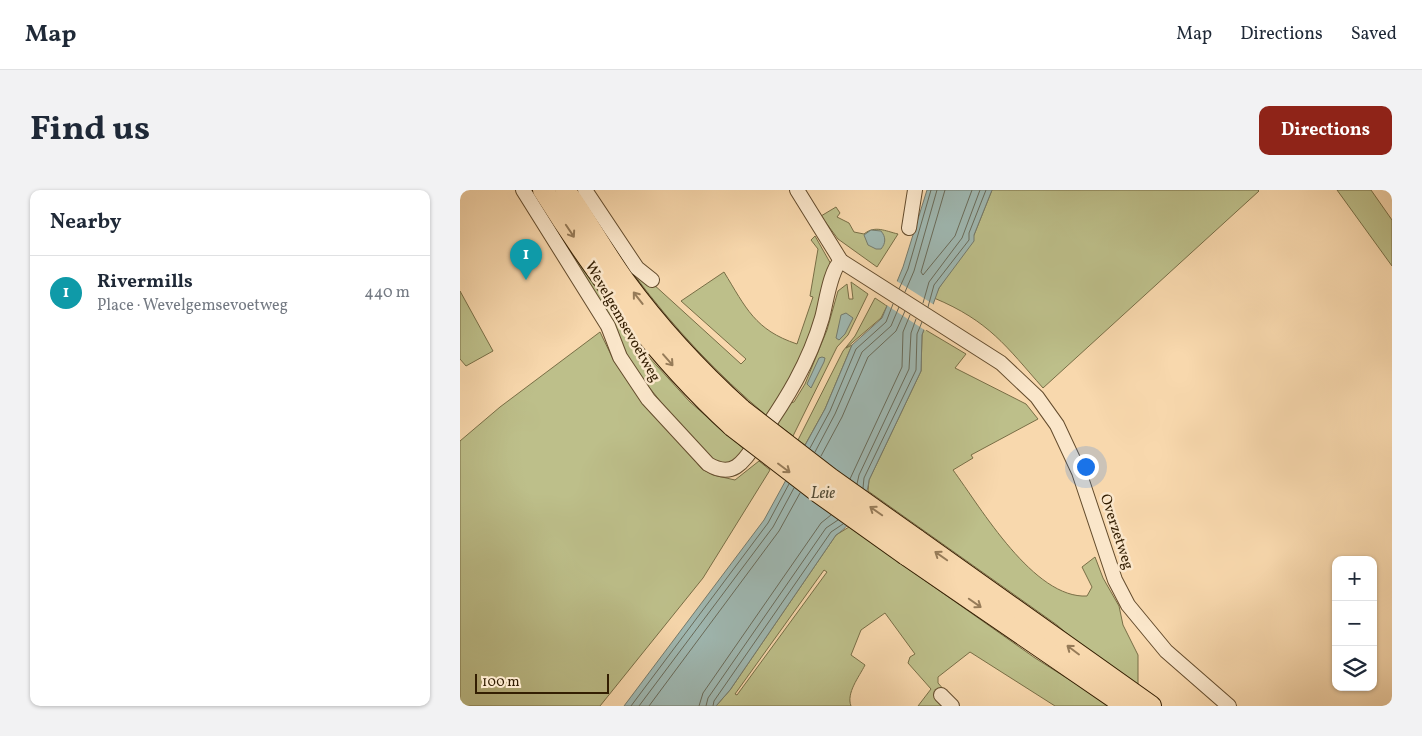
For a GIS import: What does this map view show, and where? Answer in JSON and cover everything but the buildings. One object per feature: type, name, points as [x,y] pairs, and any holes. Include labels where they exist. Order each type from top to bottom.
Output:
[{"type":"highway","points":[[544,190],[623,308],[700,397],[737,418],[830,478],[911,547],[1108,685],[1151,706]]},
{"type":"highway","points":[[565,190],[623,279],[662,330],[737,418]]},
{"type":"highway","points":[[1108,685],[1126,706]]},
{"type":"street","name":"Wevelgemsevoetweg","points":[[523,190],[608,326],[620,357],[648,399],[708,464],[716,469],[726,471],[737,467],[747,458],[787,399],[807,360],[822,320],[835,269],[841,261]]},
{"type":"street","points":[[585,190],[637,268],[652,280]]},
{"type":"street","points":[[797,190],[841,261]]},
{"type":"street","points":[[909,228],[915,190]]},
{"type":"street","name":"Overzetweg","points":[[841,261],[958,334],[1014,374],[1037,397],[1057,425],[1088,495],[1115,580],[1128,605],[1166,651],[1229,706]]},
{"type":"street","points":[[941,694],[952,706]]},
{"type":"green space","points":[[527,190],[531,190],[625,331],[690,402],[745,450],[733,464],[715,463],[688,436],[637,372]]},
{"type":"green space","points":[[992,190],[1259,191],[1043,388],[1007,347],[983,326],[969,316],[934,298],[974,235]]},
{"type":"green space","points":[[1337,190],[1371,190],[1392,220],[1392,266]]},
{"type":"green space","points":[[836,207],[840,213],[837,217],[849,223],[854,232],[864,234],[876,229],[898,234],[877,267],[838,239],[821,216]]},
{"type":"green space","points":[[815,236],[832,266],[801,365],[767,416],[697,350],[635,276],[652,283],[741,364],[746,359],[681,301],[724,272],[746,307],[761,325],[771,332],[797,344],[813,297],[810,296],[818,249],[811,240]]},
{"type":"green space","points":[[851,282],[868,294],[848,335],[837,347],[793,436],[777,424],[788,404],[794,402],[805,384],[827,330],[838,291],[847,284],[849,299],[853,299]]},
{"type":"green space","points":[[460,291],[493,351],[466,366],[460,359]]},
{"type":"green space","points":[[875,298],[887,306],[881,318],[846,348],[852,345],[825,409],[805,445],[798,440],[843,351],[855,336]]},
{"type":"green space","points":[[924,329],[966,354],[955,368],[1026,404],[1038,419],[971,455],[973,458],[953,470],[1011,548],[1048,583],[1067,593],[1087,596],[1092,587],[1082,567],[1095,557],[1103,578],[1119,606],[1123,625],[1138,655],[1138,687],[1089,653],[1057,625],[868,491],[869,480],[921,371],[922,335]]},
{"type":"green space","points":[[600,332],[614,361],[633,389],[702,469],[713,475],[735,480],[759,461],[770,470],[703,578],[600,706],[460,706],[460,441],[500,407]]},
{"type":"green space","points":[[849,527],[1035,658],[1111,706],[1055,706],[970,652],[938,677],[938,683],[958,706],[918,706],[931,689],[908,663],[910,657],[915,654],[885,613],[861,630],[851,655],[865,665],[852,690],[850,696],[851,706],[716,706],[730,690],[836,535]],"holes":[[[824,570],[827,572],[737,695],[735,694]]]},
{"type":"water","name":"Leie","points":[[927,190],[992,190],[974,235],[974,241],[939,288],[922,335],[921,371],[869,480],[868,488],[858,511],[848,525],[836,535],[730,690],[716,706],[624,706],[764,520],[825,409],[852,345],[882,318],[903,267]]},
{"type":"water","points":[[871,230],[883,233],[885,240],[881,249],[868,245],[864,235]]},
{"type":"water","points":[[846,313],[853,318],[845,334],[839,340],[836,338],[841,315]]},
{"type":"water","points":[[819,358],[825,358],[824,362],[811,388],[807,384]]},
{"type":"pier","points":[[895,280],[936,306],[926,331],[885,304]]},
{"type":"place","name":"Rivermills","points":[[526,280]]}]
